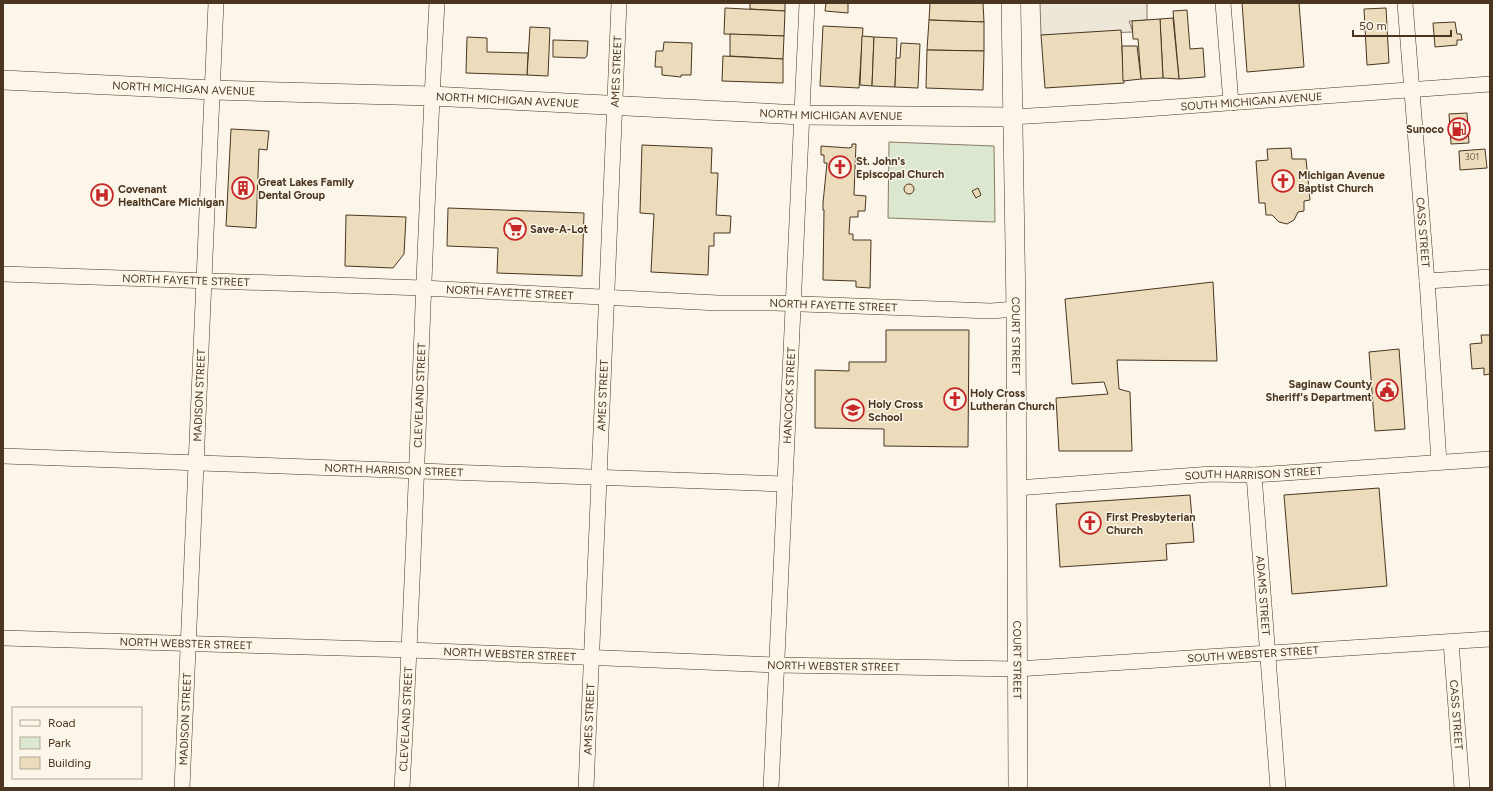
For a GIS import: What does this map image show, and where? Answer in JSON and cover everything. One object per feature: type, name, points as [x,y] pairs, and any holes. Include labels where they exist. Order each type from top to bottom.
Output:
[{"type":"main road","name":"COURT STREET","points":[[1011,3],[1016,309],[1018,788]]},
{"type":"main road","name":"NORTH MICHIGAN AVENUE","points":[[3,80],[213,90],[431,96],[801,115],[1012,116]]},
{"type":"street","name":"MADISON STREET","points":[[182,788],[187,644],[216,3]]},
{"type":"street","name":"CLEVELAND STREET","points":[[402,788],[410,650],[431,96],[437,3]]},
{"type":"street","name":"AMES STREET","points":[[586,788],[619,3]]},
{"type":"street","name":"HANCOCK STREET","points":[[771,788],[807,3]]},
{"type":"street","points":[[1223,3],[1231,103]]},
{"type":"street","name":"CASS STREET","points":[[1405,3],[1427,281],[1439,462]]},
{"type":"street","name":"SOUTH MICHIGAN AVENUE","points":[[1012,116],[1411,91],[1490,84]]},
{"type":"street","name":"NORTH FAYETTE STREET","points":[[3,274],[203,282],[423,288],[607,298],[991,311],[1016,309]]},
{"type":"street","points":[[1427,281],[1490,277]]},
{"type":"street","name":"NORTH HARRISON STREET","points":[[3,456],[785,484]]},
{"type":"street","name":"SOUTH HARRISON STREET","points":[[1016,488],[1212,474],[1254,475],[1490,459]]},
{"type":"street","name":"ADAMS STREET","points":[[1254,475],[1278,788]]},
{"type":"street","name":"NORTH WEBSTER STREET","points":[[3,638],[410,650],[776,664],[1017,669]]},
{"type":"street","name":"SOUTH WEBSTER STREET","points":[[1017,669],[1490,639]]},
{"type":"street","name":"CASS STREET","points":[[1451,642],[1462,788]]},
{"type":"green space","points":[[889,142],[994,146],[995,222],[888,218]]},
{"type":"shaded area","points":[[1040,3],[1147,3],[1147,20],[1129,21],[1133,32],[1041,35]]},
{"type":"building","points":[[750,3],[785,3],[785,11],[750,9]]},
{"type":"building","points":[[826,3],[848,3],[848,13],[825,11]]},
{"type":"building","points":[[930,3],[983,3],[984,22],[929,20]]},
{"type":"building","points":[[1242,3],[1299,3],[1304,67],[1247,72]]},
{"type":"building","points":[[725,8],[785,11],[784,36],[724,34]]},
{"type":"building","points":[[1386,8],[1389,63],[1367,65],[1364,9]]},
{"type":"building","points":[[1187,10],[1190,49],[1203,48],[1205,77],[1179,79],[1173,11]]},
{"type":"building","points":[[1173,18],[1179,79],[1163,78],[1160,19]]},
{"type":"building","points":[[1160,19],[1163,78],[1141,79],[1138,39],[1133,39],[1132,21]]},
{"type":"building","points":[[929,20],[984,22],[984,51],[927,50]]},
{"type":"building","points":[[1455,22],[1457,34],[1461,34],[1462,40],[1457,40],[1457,45],[1435,47],[1433,23]]},
{"type":"building","points":[[823,26],[863,28],[859,88],[820,86]]},
{"type":"building","points":[[530,27],[550,28],[548,76],[527,75]]},
{"type":"building","points":[[1121,30],[1124,83],[1045,88],[1041,35]]},
{"type":"building","points":[[730,34],[784,36],[783,59],[730,56]]},
{"type":"building","points":[[862,36],[874,37],[872,86],[860,85]]},
{"type":"building","points":[[467,37],[487,38],[487,52],[528,53],[527,75],[466,73]]},
{"type":"building","points":[[874,37],[897,38],[895,87],[872,86]]},
{"type":"building","points":[[553,40],[588,41],[587,56],[585,58],[553,57]]},
{"type":"building","points":[[664,42],[692,43],[691,75],[681,75],[681,77],[662,75],[662,67],[655,67],[656,51],[663,51]]},
{"type":"building","points":[[901,43],[920,44],[918,88],[895,87],[896,58],[900,58]]},
{"type":"building","points":[[1122,46],[1137,46],[1141,79],[1123,81]]},
{"type":"building","points":[[927,50],[984,51],[983,90],[926,88]]},
{"type":"building","points":[[723,56],[783,59],[783,83],[722,81]]},
{"type":"building","points":[[1467,113],[1469,143],[1451,144],[1449,114]]},
{"type":"building","name":"Great Lakes Family Dental Group","points":[[231,129],[269,131],[267,150],[259,149],[256,228],[226,226]]},
{"type":"building","points":[[852,144],[856,144],[854,195],[866,196],[865,211],[858,211],[858,217],[850,217],[849,234],[853,234],[853,240],[871,240],[870,288],[856,287],[856,281],[823,280],[823,203],[827,163],[824,163],[824,155],[821,155],[821,146],[849,148],[852,147]]},
{"type":"building","points":[[642,145],[712,148],[711,173],[718,173],[716,215],[731,216],[730,233],[714,233],[714,246],[709,246],[708,275],[651,272],[654,214],[640,213]]},
{"type":"building","name":"Michigan Avenue Baptist Church","points":[[1291,148],[1292,159],[1306,159],[1310,200],[1304,201],[1304,211],[1298,212],[1294,220],[1287,224],[1279,222],[1272,215],[1266,215],[1265,203],[1259,203],[1256,161],[1268,160],[1267,149]]},
{"type":"building","points":[[1485,149],[1487,168],[1460,170],[1459,151]]},
{"type":"building","points":[[907,184],[911,184],[913,185],[913,193],[907,194],[904,191],[904,187]]},
{"type":"building","points":[[978,188],[981,195],[976,198],[972,191]]},
{"type":"building","name":"Save-A-Lot","points":[[448,208],[584,213],[582,276],[497,273],[498,248],[447,246]]},
{"type":"building","points":[[346,215],[406,217],[404,254],[393,268],[345,266]]},
{"type":"building","points":[[1213,282],[1217,361],[1117,360],[1119,389],[1130,392],[1132,451],[1059,451],[1056,398],[1108,394],[1104,382],[1072,384],[1065,299]]},
{"type":"building","points":[[886,330],[969,330],[968,447],[884,446],[884,429],[815,428],[815,370],[849,371],[849,362],[886,362]]},
{"type":"building","points":[[1481,335],[1490,335],[1490,374],[1484,375],[1484,368],[1472,369],[1470,344],[1482,343]]},
{"type":"building","name":"Saginaw County Sheriff's Department","points":[[1399,349],[1405,429],[1375,431],[1369,352]]},
{"type":"building","points":[[1379,488],[1387,586],[1292,594],[1284,495]]},
{"type":"building","points":[[1190,495],[1194,542],[1166,544],[1167,560],[1060,567],[1056,504]]},
{"type":"place","name":"Sunoco","points":[[1459,129]]},
{"type":"place","name":"St. John's Episcopal Church","points":[[840,167]]},
{"type":"place","name":"Michigan Avenue Baptist Church","points":[[1283,181]]},
{"type":"place","name":"Great Lakes Family Dental Group","points":[[243,188]]},
{"type":"place","name":"Covenant HealthCare Michigan","points":[[102,195]]},
{"type":"place","name":"Save-A-Lot","points":[[515,229]]},
{"type":"place","name":"Saginaw County Sheriff's Department","points":[[1387,390]]},
{"type":"place","name":"Holy Cross Lutheran Church","points":[[955,399]]},
{"type":"place","name":"Holy Cross School","points":[[853,410]]},
{"type":"place","name":"First Presbyterian Church","points":[[1090,523]]}]
